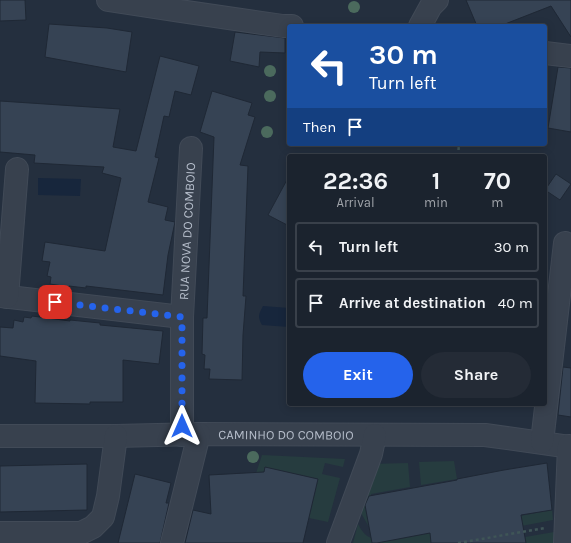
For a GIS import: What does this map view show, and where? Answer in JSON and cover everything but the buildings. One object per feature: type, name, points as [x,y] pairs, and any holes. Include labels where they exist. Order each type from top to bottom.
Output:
[{"type":"street","points":[[108,0],[287,26]]},
{"type":"street","points":[[421,24],[431,6],[437,0]]},
{"type":"street","points":[[547,53],[571,56]]},
{"type":"street","name":"RUA NOVA DO COMBOIO","points":[[172,543],[190,434],[182,317],[191,148]]},
{"type":"street","points":[[17,169],[4,296],[182,317]]},
{"type":"street","points":[[547,399],[565,243]]},
{"type":"street","points":[[542,442],[546,406]]},
{"type":"street","name":"CAMINHO DO COMBOIO","points":[[0,436],[116,436],[190,434],[485,435],[570,447]]},
{"type":"street","points":[[338,543],[371,454],[375,435]]},
{"type":"street","points":[[0,533],[80,533],[93,527],[103,517],[108,496],[116,436]]},
{"type":"street","points":[[565,543],[570,447]]},
{"type":"path","points":[[458,543],[530,530]]},
{"type":"green space","points":[[262,455],[345,459],[343,467],[325,463],[322,474],[340,478],[328,522],[309,518],[318,479],[265,467],[247,543],[233,543]]},
{"type":"green space","points":[[454,461],[457,479],[421,485],[419,462]]},
{"type":"green space","points":[[408,463],[410,487],[371,494],[377,528],[369,527],[361,513],[371,464]]},
{"type":"green space","points":[[552,510],[553,520],[430,543],[375,543]]},
{"type":"green space","points":[[358,524],[366,535],[374,538],[375,543],[353,543]]},
{"type":"green space","points":[[554,532],[555,543],[526,543],[525,537]]},
{"type":"water","points":[[38,178],[81,179],[80,196],[38,195]]},
{"type":"water","points":[[263,306],[287,308],[287,327],[262,325],[259,319],[260,311]]},
{"type":"route","points":[[55,302],[182,317],[182,426]]}]
